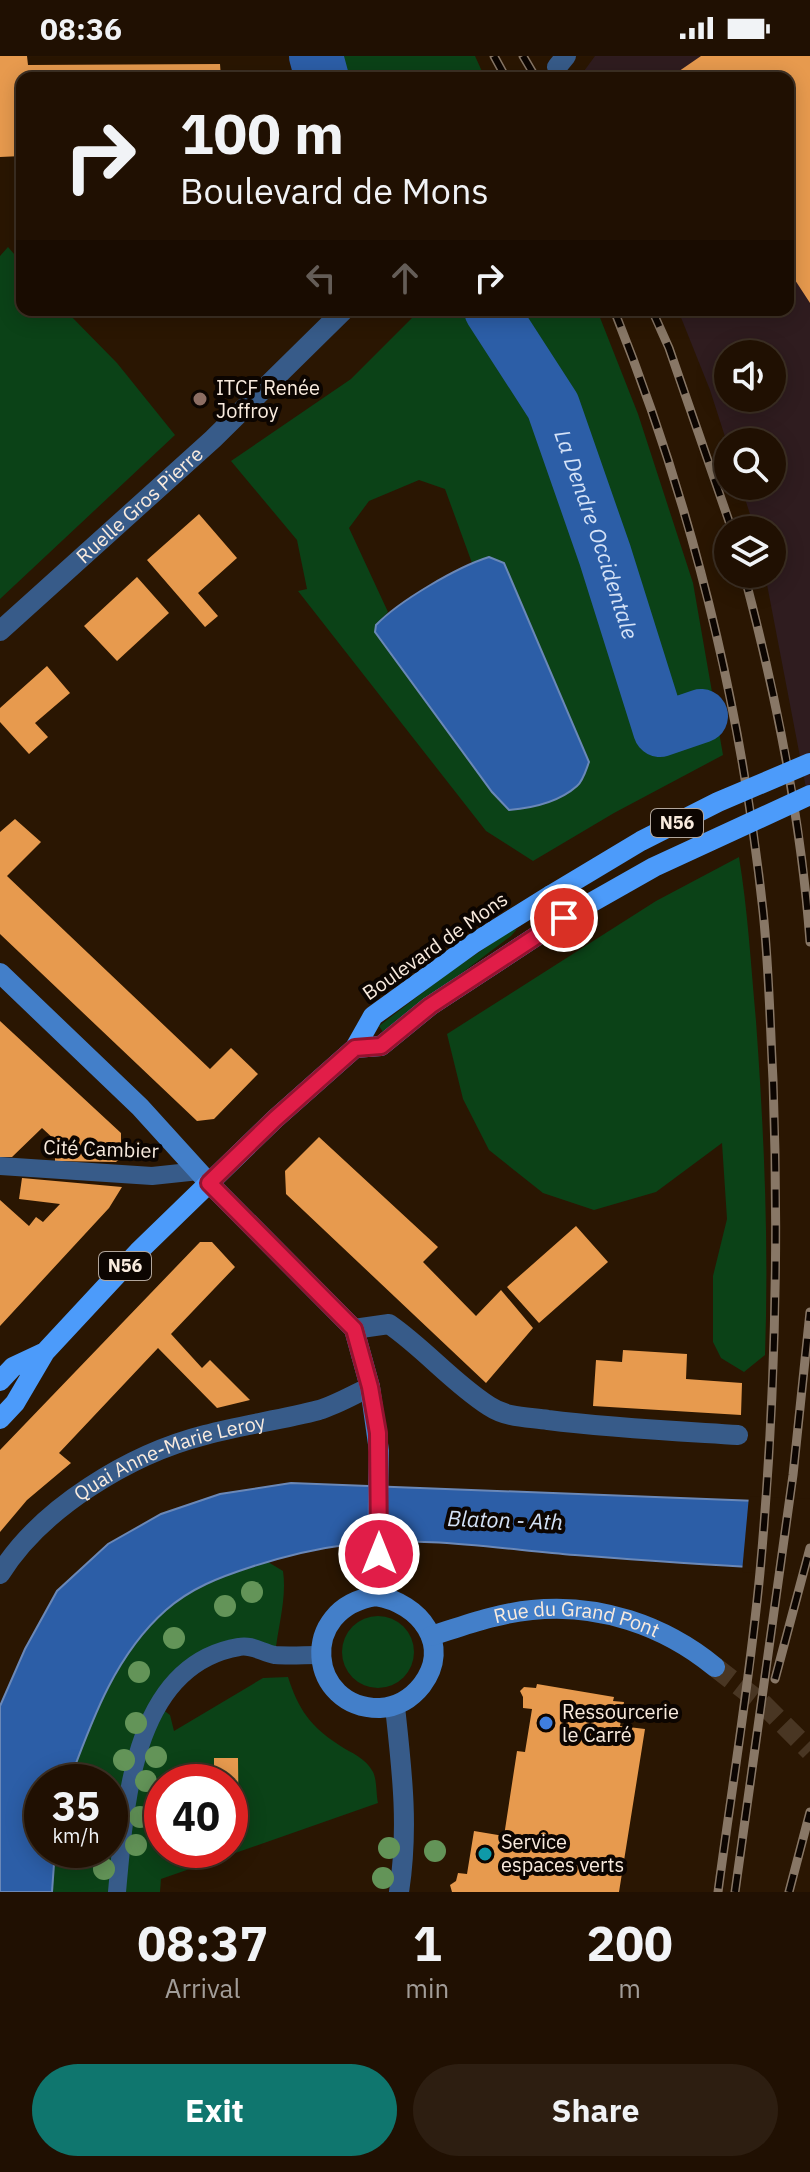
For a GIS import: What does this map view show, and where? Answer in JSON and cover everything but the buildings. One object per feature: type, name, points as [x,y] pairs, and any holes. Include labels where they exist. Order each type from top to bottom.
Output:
[{"type":"main road","name":"Boulevard de Mons","points":[[204,1177],[355,1048],[373,1016],[474,943],[641,841],[718,802],[810,763]]},
{"type":"main road","name":"Boulevard de Mons","points":[[355,1048],[381,1046],[430,1006],[564,918],[654,867],[810,795]]},
{"type":"main road","name":"N56","points":[[0,1419],[15,1403],[45,1352],[204,1177]]},
{"type":"main road","name":"N56","points":[[0,1381],[13,1367],[45,1352]]},
{"type":"street","name":"Ruelle Gros Pierre","points":[[0,631],[213,439],[338,316]]},
{"type":"street","points":[[0,973],[140,1107],[204,1177],[354,1329],[370,1387],[379,1451],[376,1596]]},
{"type":"street","points":[[354,1329],[389,1324],[491,1408],[513,1416],[594,1426],[738,1435]]},
{"type":"street","name":"Quai Anne-Marie Leroy","points":[[0,1574],[31,1535],[90,1486],[155,1451],[201,1436],[321,1409],[370,1387]]},
{"type":"street","points":[[376,1596],[409,1606],[421,1618],[431,1636],[432,1661],[428,1674],[412,1696],[395,1707],[370,1708],[353,1703],[339,1693],[328,1679],[318,1655],[334,1616],[346,1605],[376,1596]]},
{"type":"street","name":"Rue du Grand Pont","points":[[431,1636],[531,1610],[576,1609],[627,1618],[690,1648],[715,1667]]},
{"type":"street","points":[[395,1707],[406,1818],[399,1892]]},
{"type":"lane","name":"Cité Cambier","points":[[0,1166],[204,1177]]},
{"type":"lane","points":[[117,1892],[124,1819],[137,1757],[162,1696],[203,1658],[243,1645],[275,1655],[318,1655]]},
{"type":"shaded area","points":[[595,56],[810,56],[810,809],[768,588],[786,588],[786,516],[751,516],[745,500],[786,500],[786,428],[722,428],[717,412],[786,412],[786,340],[714,340],[714,402],[680,316],[794,316],[794,72],[583,72]]},
{"type":"green space","points":[[316,56],[475,56],[482,72],[320,72]]},
{"type":"green space","points":[[8,247],[16,256],[16,316],[71,316],[117,363],[175,435],[0,599],[0,256]]},
{"type":"green space","points":[[414,316],[599,316],[638,414],[693,583],[723,755],[614,813],[533,861],[486,831],[298,591],[307,589],[297,540],[231,461],[351,379]],"holes":[[[419,480],[445,489],[472,563],[489,557],[550,802],[509,810],[492,792],[375,632],[376,625],[388,612],[349,528],[369,501]]]},
{"type":"green space","points":[[739,857],[756,1021],[766,1230],[765,1355],[744,1372],[721,1358],[713,1342],[713,1276],[727,1219],[722,1143],[656,1192],[594,1210],[543,1193],[489,1150],[463,1099],[447,1034],[656,901]]},
{"type":"green space","points":[[517,929],[383,1032],[379,1026],[447,974]]},
{"type":"green space","points":[[268,1562],[283,1571],[283,1602],[275,1655],[243,1646],[203,1658],[158,1706],[170,1715],[174,1731],[263,1678],[288,1677],[296,1699],[313,1724],[370,1767],[378,1803],[248,1849],[248,1764],[144,1764],[144,1868],[192,1868],[161,1879],[160,1892],[52,1892],[54,1868],[128,1868],[128,1764],[76,1764],[101,1702],[145,1631],[188,1593],[216,1578]]},
{"type":"green space","points":[[378,1616],[398,1622],[408,1632],[414,1652],[408,1672],[398,1682],[378,1688],[358,1682],[348,1672],[342,1652],[348,1632],[358,1622]]},
{"type":"water","points":[[489,557],[504,563],[589,762],[579,784],[570,792],[536,806],[509,810],[492,792],[375,632],[376,625],[413,596],[461,568]]},
{"type":"water","name":"Blaton - Ath","points":[[291,1483],[810,1503],[810,1570],[663,1562],[460,1544],[373,1542],[309,1551],[217,1579],[166,1610],[133,1647],[107,1690],[76,1764],[24,1764],[24,1868],[54,1868],[52,1892],[0,1892],[0,1706],[25,1649],[57,1591],[108,1544],[161,1514],[220,1494]]},
{"type":"pier","points":[[749,1496],[810,1499],[810,1574],[742,1572]]},
{"type":"waterway","name":"La Dendre Occidentale","points":[[316,56],[320,72]]},
{"type":"waterway","name":"La Dendre Occidentale","points":[[495,316],[553,406],[605,555],[660,730],[701,716]]},
{"type":"tunnel","points":[[715,1667],[764,1705],[810,1751]]},
{"type":"railway","points":[[494,56],[503,72]]},
{"type":"railway","points":[[523,56],[532,72]]},
{"type":"railway","points":[[616,316],[667,456],[709,605],[741,757],[767,953],[776,1203],[769,1449],[756,1612],[718,1892]]},
{"type":"railway","points":[[655,316],[669,348],[727,516]]},
{"type":"railway","points":[[748,588],[786,756],[810,942]]},
{"type":"railway","points":[[735,1892],[793,1475],[810,1312]]},
{"type":"railway","points":[[775,1679],[810,1548]]},
{"type":"railway","points":[[789,1892],[810,1812]]},
{"type":"place","name":"ITCF Renée Joffroy","points":[[200,399]]},
{"type":"place","name":"Ressourcerie le Carré","points":[[546,1723]]},
{"type":"place","name":"Service espaces verts","points":[[485,1854]]},
{"type":"route","points":[[379,1554],[378,1433],[370,1387],[354,1329],[209,1183],[355,1048],[381,1046],[430,1006],[564,918]]}]
